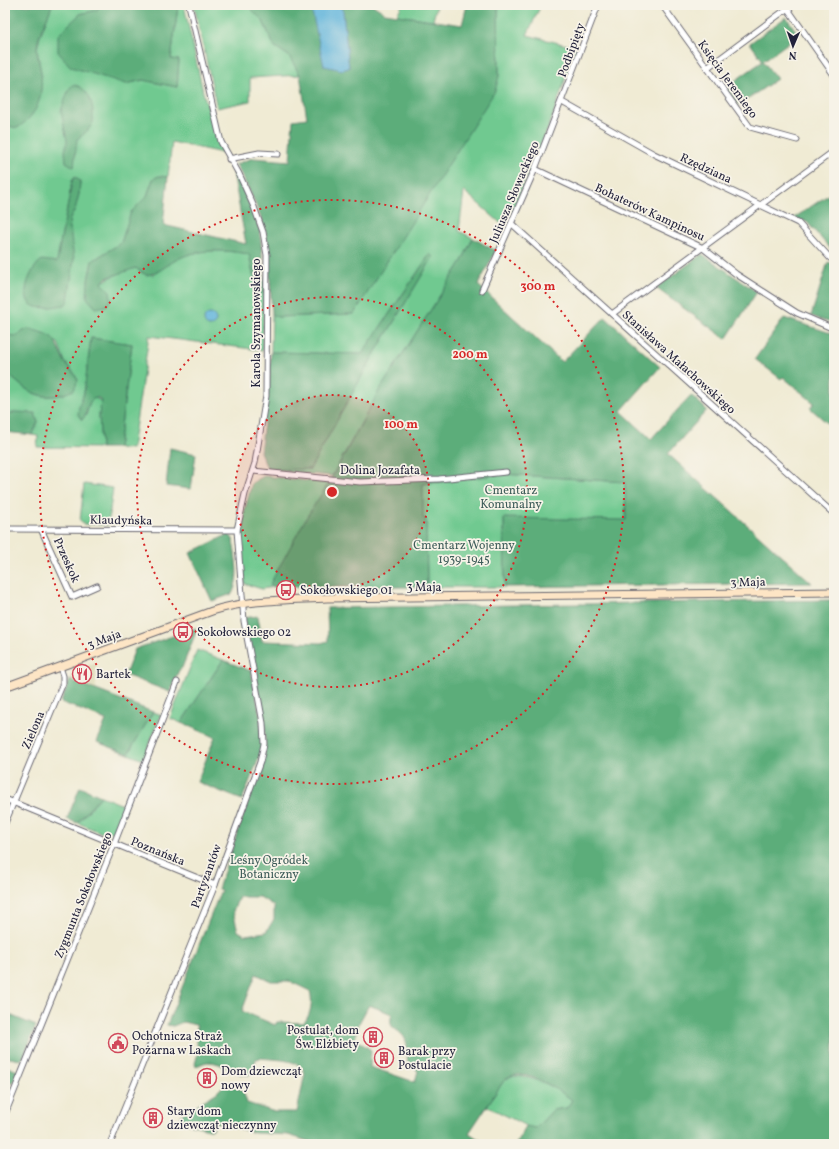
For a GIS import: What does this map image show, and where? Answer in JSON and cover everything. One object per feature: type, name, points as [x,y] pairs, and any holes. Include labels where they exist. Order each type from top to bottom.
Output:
[{"type":"street","name":"Karola Szymanowskiego","points":[[189,5],[221,142],[229,159],[239,174],[254,207],[263,232],[267,255],[266,396],[253,471],[245,494],[237,530],[242,604]]},
{"type":"street","name":"Podbipięty","points":[[562,102],[598,5]]},
{"type":"street","name":"Księcia Jeremiego","points":[[662,5],[750,127],[797,140]]},
{"type":"street","points":[[707,68],[786,7],[792,5]]},
{"type":"street","points":[[786,7],[834,75]]},
{"type":"street","name":"Juliusza Słowackiego","points":[[482,290],[512,224],[562,102]]},
{"type":"street","name":"Rzędziana","points":[[562,102],[654,154],[798,223],[830,258],[834,259]]},
{"type":"street","points":[[612,314],[703,248],[759,204],[834,151]]},
{"type":"street","points":[[229,159],[259,153],[278,154]]},
{"type":"street","name":"Bohaterów Kampinosu","points":[[535,169],[703,248],[736,274],[797,313],[834,329]]},
{"type":"street","name":"Stanisława Małachowskiego","points":[[512,224],[834,514]]},
{"type":"street","name":"Dolina Jozafata","points":[[253,471],[360,482],[432,480],[506,472]]},
{"type":"street","name":"Klaudyńska","points":[[5,529],[237,530]]},
{"type":"street","name":"Przeskok","points":[[41,529],[72,597],[97,586]]},
{"type":"street","name":"3 Maja","points":[[5,687],[206,613],[242,604],[262,601],[327,598],[834,592]]},
{"type":"street","name":"Partyzantów","points":[[110,1144],[215,885],[260,762],[264,744],[263,723],[242,604]]},
{"type":"street","name":"Zielona","points":[[5,823],[63,683],[63,676],[60,667]]},
{"type":"street","name":"Zygmunta Sokołowskiego","points":[[5,1114],[114,844],[177,682]]},
{"type":"street","name":"Poznańska","points":[[5,799],[215,885]]},
{"type":"shaded area","points":[[95,663],[96,690],[70,680],[73,671]]},
{"type":"green space","points":[[5,5],[52,5],[37,44],[41,73],[40,98],[38,105],[30,117],[17,128],[5,125]]},
{"type":"green space","points":[[52,5],[97,5],[97,10],[80,14],[126,84],[143,80],[177,87],[179,60],[171,59],[178,6],[159,5],[184,5],[203,92],[222,153],[172,142],[168,177],[159,176],[153,179],[147,196],[131,212],[121,243],[92,261],[88,281],[110,291],[102,283],[123,272],[136,268],[142,273],[153,275],[176,259],[185,255],[222,251],[249,254],[257,294],[265,292],[262,352],[260,350],[149,336],[132,449],[118,448],[132,344],[91,338],[84,393],[81,400],[86,416],[90,401],[95,398],[101,401],[99,415],[101,448],[37,447],[38,436],[32,435],[38,422],[10,414],[5,415],[5,371],[25,388],[39,395],[47,396],[65,394],[75,374],[65,362],[58,343],[25,330],[17,336],[5,335],[10,312],[5,311],[5,125],[18,128],[41,73],[37,49],[40,36]],"holes":[[[72,181],[80,181],[79,194],[68,225],[74,259],[47,307],[36,307],[26,291],[28,284],[57,262]]]},
{"type":"green space","points":[[97,5],[178,6],[171,59],[179,60],[177,87],[143,80],[126,84],[71,67],[58,52],[58,35],[80,14],[97,10]]},
{"type":"green space","points":[[194,5],[247,5],[263,21],[274,46],[289,56],[300,75],[250,78],[250,101],[217,108]]},
{"type":"green space","points":[[247,5],[316,5],[312,12],[342,70],[349,68],[343,11],[339,5],[373,5],[385,13],[462,25],[467,5],[498,5],[499,76],[495,91],[354,314],[278,317],[272,315],[266,233],[255,203],[236,164],[253,158],[290,161],[293,120],[307,118],[300,75],[289,56],[274,46],[263,21]]},
{"type":"green space","points":[[402,5],[437,5],[433,20],[397,15]]},
{"type":"green space","points":[[498,5],[541,5],[527,35],[571,46],[572,44],[577,45],[550,124],[505,227],[464,191],[459,231],[473,238],[462,261],[379,391],[332,476],[268,470],[310,469],[372,358],[433,257],[430,254],[362,354],[271,352],[272,315],[278,317],[354,314],[499,76]]},
{"type":"green space","points":[[786,17],[799,35],[763,61],[750,43]]},
{"type":"green space","points":[[763,61],[777,79],[739,105],[726,87]]},
{"type":"green space","points":[[72,85],[78,86],[87,93],[92,104],[93,111],[90,128],[77,139],[74,167],[66,162],[65,151],[67,141],[61,111],[68,91]]},
{"type":"green space","points":[[233,172],[237,174],[260,230],[265,292],[257,294],[249,254],[212,251],[193,253],[184,256],[150,274],[146,275],[136,268],[106,278],[102,283],[110,291],[111,300],[106,306],[96,308],[87,298],[88,281],[92,261],[121,243],[131,212],[147,196],[153,179],[159,176],[168,177],[163,225],[246,244]]},
{"type":"green space","points":[[75,177],[80,181],[79,194],[75,210],[69,220],[74,259],[68,301],[65,305],[39,308],[30,304],[27,298],[27,284],[33,270],[42,260],[57,262],[72,181]]},
{"type":"green space","points":[[834,191],[834,253],[807,222],[794,218]]},
{"type":"green space","points":[[473,238],[496,251],[478,285],[562,362],[605,317],[660,367],[621,411],[651,439],[691,395],[707,410],[668,454],[812,583],[505,587],[504,518],[626,520],[625,482],[503,474],[423,484],[423,518],[426,519],[427,587],[273,587],[270,584],[306,518],[330,481],[379,391],[462,261]]},
{"type":"green space","points":[[430,254],[433,257],[372,358],[310,469],[268,470],[260,452],[268,394],[271,352],[362,354]]},
{"type":"green space","points":[[702,254],[757,292],[726,339],[656,288]]},
{"type":"green space","points":[[828,262],[834,264],[834,324],[811,316]]},
{"type":"green space","points":[[784,318],[834,334],[834,429],[810,408],[814,403],[783,377],[781,379],[755,359]]},
{"type":"green space","points":[[30,329],[47,335],[54,340],[68,367],[78,380],[74,390],[53,396],[36,394],[21,385],[5,371],[5,335],[17,336],[25,330]]},
{"type":"green space","points":[[91,338],[132,344],[118,448],[101,448],[99,415],[101,401],[99,398],[92,400],[82,420],[78,415],[79,406],[84,393]]},
{"type":"green space","points":[[16,412],[35,413],[38,422],[32,435],[5,432],[5,415]]},
{"type":"green space","points":[[170,448],[196,454],[191,489],[166,486]]},
{"type":"green space","points":[[503,474],[625,482],[626,521],[504,519],[505,587],[427,587],[426,519],[270,584],[273,587],[262,589],[245,584],[240,529],[252,483],[264,476],[328,483],[330,481],[423,484]]},
{"type":"green space","points":[[84,484],[113,488],[108,525],[83,524],[80,521]]},
{"type":"green space","points":[[229,534],[233,539],[236,560],[237,574],[235,587],[232,594],[212,601],[190,553]]},
{"type":"green space","name":"Leśny Ogródek Botaniczny","points":[[834,600],[834,1144],[516,1144],[526,1126],[536,1128],[553,1110],[567,1108],[572,1100],[560,1091],[535,1078],[518,1075],[510,1076],[503,1082],[469,1133],[486,1144],[318,1144],[288,1135],[255,1133],[215,1122],[213,1129],[209,1129],[180,1122],[182,1114],[216,1093],[224,1085],[240,1089],[244,1094],[247,1103],[275,1112],[297,1112],[305,1073],[298,1065],[292,1062],[279,1060],[261,1058],[256,1059],[252,1072],[249,1075],[237,1073],[214,1063],[206,1062],[196,1066],[195,1064],[199,1049],[197,1043],[196,1025],[183,1022],[173,1026],[167,1025],[221,890],[218,889],[265,752],[265,727],[244,618],[258,616],[262,641],[321,643],[328,641],[327,608]],"holes":[[[239,897],[260,897],[274,906],[274,919],[266,932],[245,935],[238,931],[233,911]],[[256,974],[271,981],[289,981],[310,991],[311,1008],[304,1023],[277,1022],[275,1025],[242,1011]],[[369,1005],[392,1014],[392,1026],[406,1040],[408,1062],[418,1071],[415,1082],[370,1067],[371,1050],[355,1039],[359,1023]]]},
{"type":"green space","points":[[196,628],[196,632],[182,668],[179,670],[170,692],[125,675],[135,649]]},
{"type":"green space","points":[[197,650],[223,660],[181,723],[170,718]]},
{"type":"green space","points":[[223,660],[251,671],[261,720],[261,753],[242,800],[197,782],[215,737],[181,723]]},
{"type":"green space","points":[[70,680],[153,712],[128,754],[97,742],[106,720],[61,702]]},
{"type":"green space","points":[[153,712],[161,715],[143,760],[128,754]]},
{"type":"green space","points":[[80,787],[101,796],[77,823],[67,819]]},
{"type":"green space","points":[[101,796],[125,806],[115,830],[107,835],[78,823]]},
{"type":"green space","points":[[5,1013],[36,1026],[23,1058],[20,1060],[5,1057]]},
{"type":"green space","points":[[5,1066],[18,1071],[13,1083],[5,1079]]},
{"type":"green space","points":[[511,1076],[520,1076],[544,1083],[558,1090],[572,1100],[567,1108],[553,1110],[536,1129],[532,1129],[487,1106],[503,1082]]},
{"type":"water","points":[[316,5],[339,5],[343,11],[349,68],[342,70],[324,66],[312,12]]},
{"type":"water","points":[[208,314],[212,314],[216,320],[212,326],[208,326],[204,322],[204,318]]},
{"type":"place","name":"Sokołowskiego 01","points":[[286,590]]},
{"type":"place","name":"Sokołowskiego 02","points":[[183,632]]},
{"type":"place","name":"Bartek","points":[[82,674]]},
{"type":"place","name":"Postulat, dom Św. Elżbiety","points":[[373,1037]]},
{"type":"place","name":"Ochotnicza Straż Pożarna w Laskach","points":[[118,1043]]},
{"type":"place","name":"Barak przy Postulacie","points":[[384,1058]]},
{"type":"place","name":"Dom dziewcząt nowy","points":[[207,1078]]},
{"type":"place","name":"Stary dom dziewcząt nieczynny","points":[[153,1118]]},
{"type":"park label","name":"Cmentarz Komunalny","points":[[511,497]]},
{"type":"park label","name":"Cmentarz Wojenny 1939-1945","points":[[464,552]]}]
